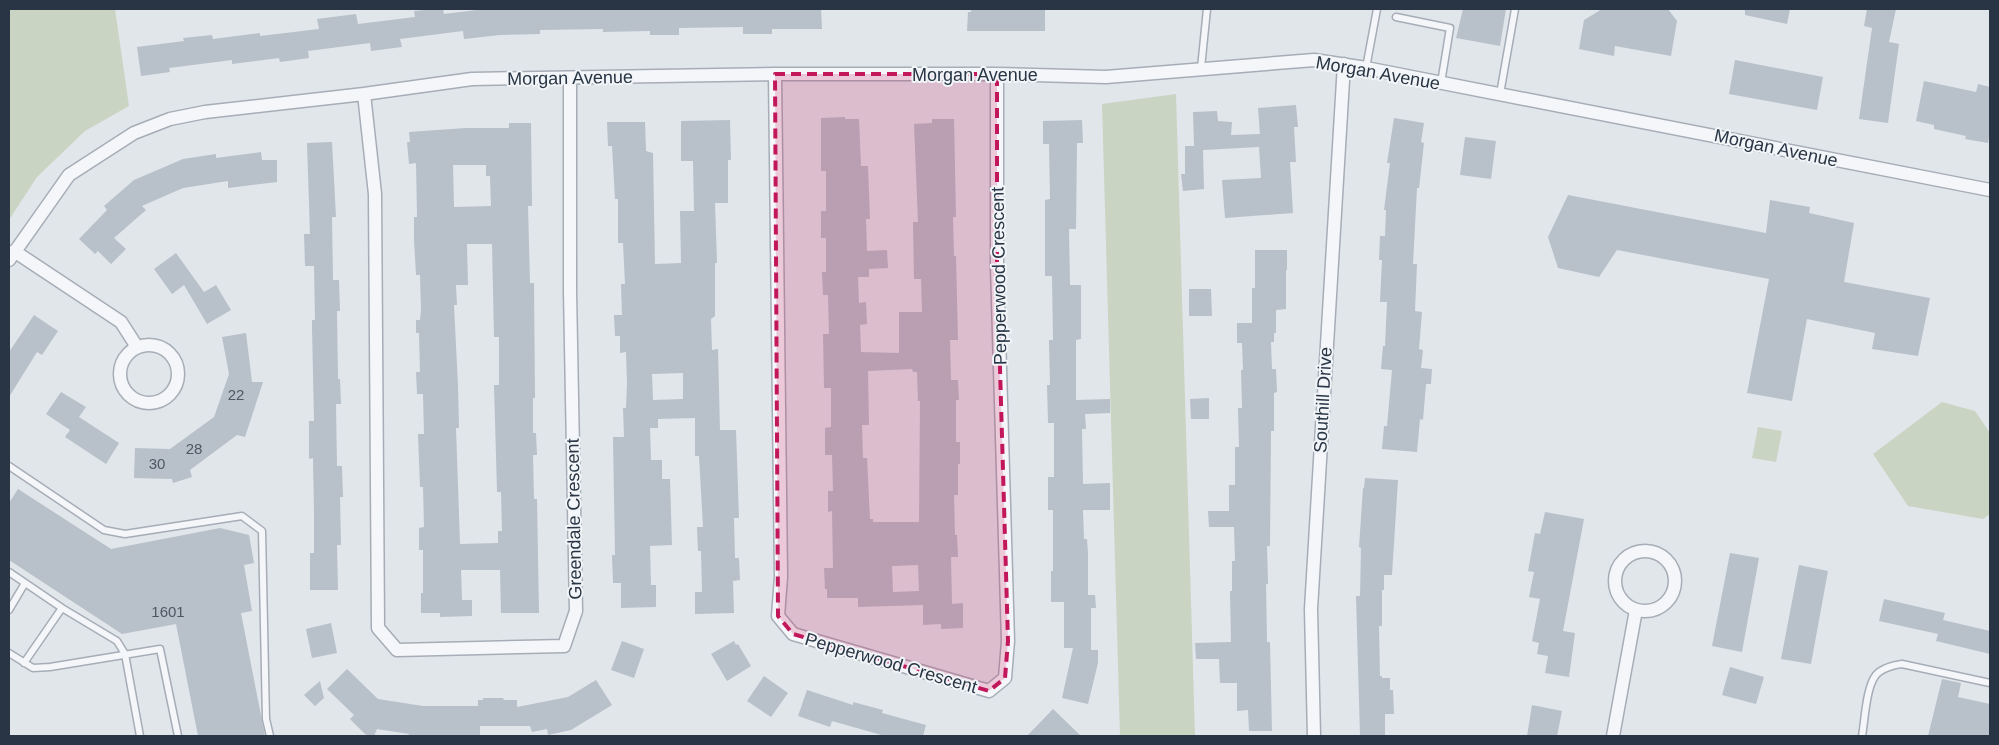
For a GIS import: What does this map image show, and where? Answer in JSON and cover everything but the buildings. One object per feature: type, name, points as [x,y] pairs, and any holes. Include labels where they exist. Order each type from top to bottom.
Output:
[{"type":"street","name":"Morgan Avenue","points":[[11,256],[69,174],[134,133],[170,119],[205,112],[364,94],[472,79],[775,74],[1106,76],[1314,60],[1366,68],[1990,190]]},
{"type":"street","name":"Southill Drive","points":[[1314,736],[1311,609],[1344,64]]},
{"type":"street","name":"Pepperwood Crescent","points":[[775,74],[781,577],[778,616],[793,634],[989,691],[1005,678],[1008,641],[997,266],[997,74]]},
{"type":"street","name":"Greendale Crescent","points":[[364,94],[374,194],[378,628],[396,650],[564,646],[576,610],[570,291],[570,78]]},
{"type":"street","points":[[11,256],[120,322],[137,347]]},
{"type":"street","points":[[156,345],[165,350],[174,359],[178,369],[178,379],[174,389],[166,398],[157,402],[137,401],[123,389],[120,380],[120,366],[125,357],[137,347],[156,345]]},
{"type":"street","points":[[1642,551],[1653,552],[1668,560],[1675,575],[1675,586],[1672,596],[1661,606],[1646,612],[1636,610],[1626,606],[1619,598],[1615,588],[1614,578],[1616,570],[1622,560],[1631,554],[1642,551]]},
{"type":"street","points":[[1614,736],[1636,610]]},
{"type":"lane","points":[[1201,68],[1207,9]]},
{"type":"lane","points":[[1366,68],[1377,9]]},
{"type":"lane","points":[[1500,94],[1515,9]]},
{"type":"lane","points":[[1396,16],[1450,28],[1441,83]]},
{"type":"lane","points":[[9,466],[104,530],[125,534],[242,516],[262,531],[266,719],[270,736]]},
{"type":"lane","points":[[9,572],[62,608],[116,641],[125,654],[140,736]]},
{"type":"lane","points":[[9,610],[25,583]]},
{"type":"lane","points":[[24,662],[62,608]]},
{"type":"lane","points":[[9,653],[33,668],[50,667],[160,649],[178,736]]},
{"type":"lane","points":[[1862,736],[1871,683],[1878,672],[1890,666],[1902,664],[1990,683]]},
{"type":"highlighted area","points":[[775,74],[997,74],[997,266],[1008,641],[1005,678],[989,691],[793,634],[778,616]]},
{"type":"green space","points":[[9,9],[115,9],[129,106],[85,131],[37,177],[9,220]]},
{"type":"green space","points":[[1176,94],[1195,736],[1120,736],[1102,104]]},
{"type":"green space","points":[[1942,402],[1975,411],[1990,433],[1990,514],[1983,519],[1908,506],[1873,454]]},
{"type":"green space","points":[[1758,427],[1782,431],[1776,462],[1752,458]]}]
